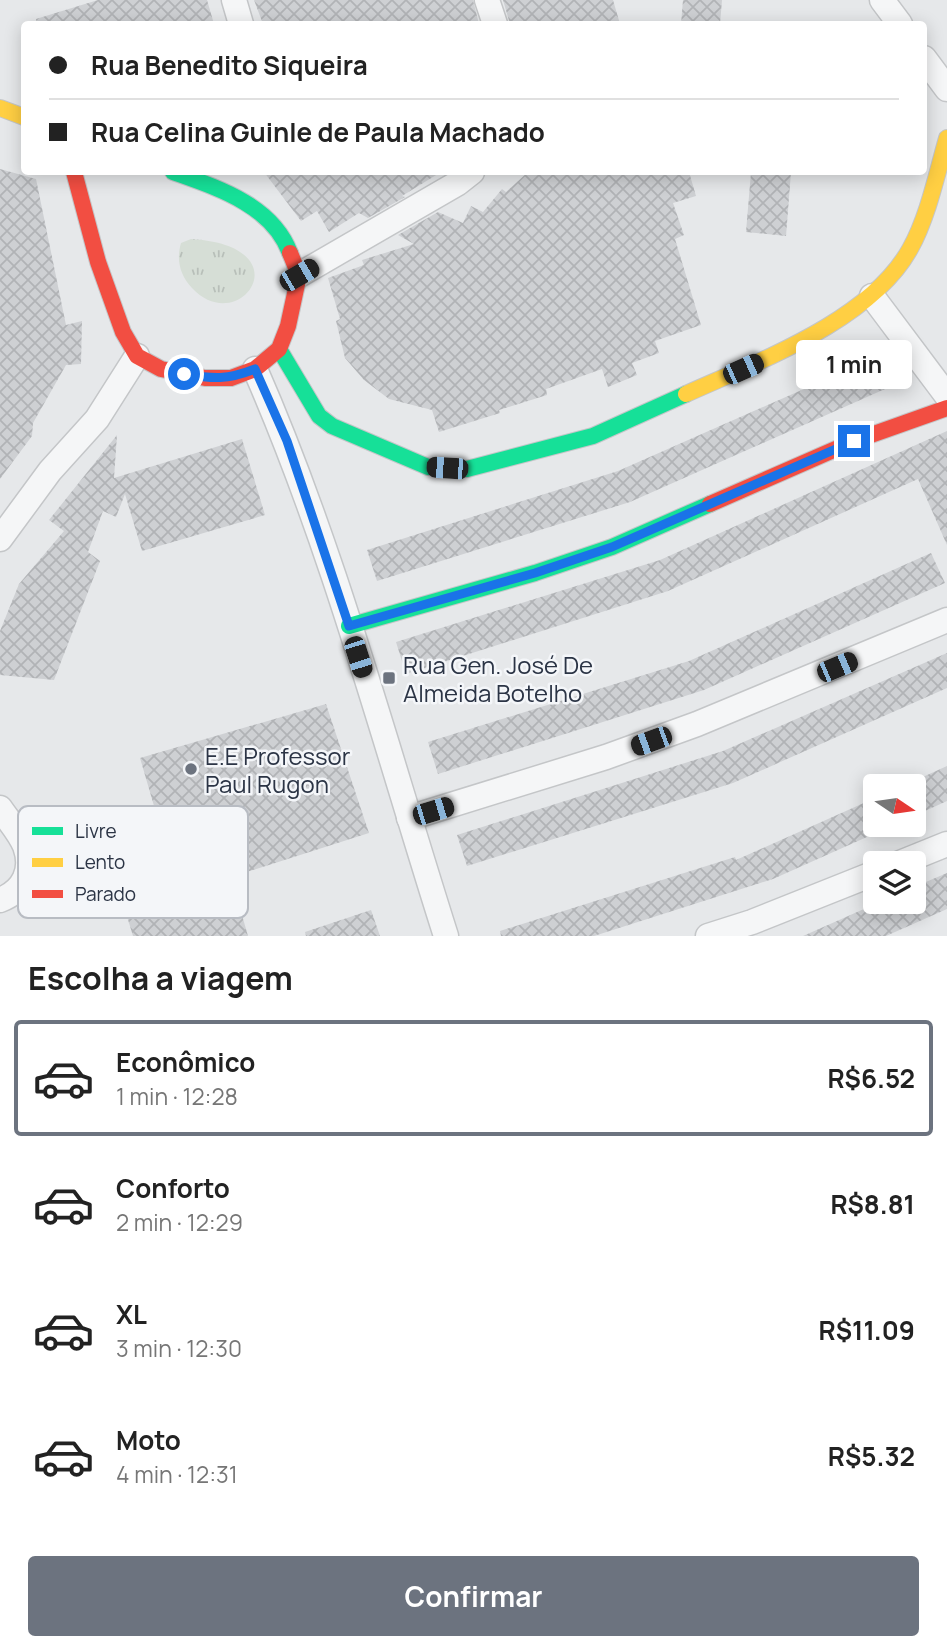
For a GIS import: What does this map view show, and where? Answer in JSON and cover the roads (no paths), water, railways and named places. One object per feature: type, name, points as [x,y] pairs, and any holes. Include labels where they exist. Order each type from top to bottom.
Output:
[{"type":"street","points":[[234,0],[240,21]]},
{"type":"street","points":[[487,0],[494,21]]},
{"type":"street","points":[[883,0],[898,21]]},
{"type":"street","points":[[927,62],[947,89]]},
{"type":"street","points":[[0,108],[21,116]]},
{"type":"street","points":[[279,349],[319,416],[332,426],[428,467],[467,469],[593,436],[797,343],[847,315],[872,296],[910,249],[930,198],[947,138]]},
{"type":"street","points":[[75,175],[98,262],[123,332],[137,356],[161,369],[205,378],[231,378],[255,369],[279,349],[288,326],[299,275],[285,239],[258,210],[225,180],[192,175]]},
{"type":"street","points":[[299,275],[468,175]]},
{"type":"street","points":[[872,296],[947,396]]},
{"type":"street","points":[[0,539],[50,471],[97,419],[137,356]]},
{"type":"street","points":[[255,369],[287,441],[349,626],[446,936]]},
{"type":"street","points":[[349,626],[535,573],[612,547],[854,441],[947,408]]},
{"type":"street","points":[[409,818],[606,758],[696,724],[947,620]]},
{"type":"street","points":[[0,808],[18,835]]},
{"type":"street","points":[[926,852],[947,844]]},
{"type":"street","points":[[708,936],[752,922],[863,878]]},
{"type":"street","points":[[0,900],[15,894],[18,889]]},
{"type":"place","name":"Rua Gen. José De Almeida Botelho","points":[[389,678]]},
{"type":"place","name":"E.E Professor Paul Rugon","points":[[191,769]]}]
